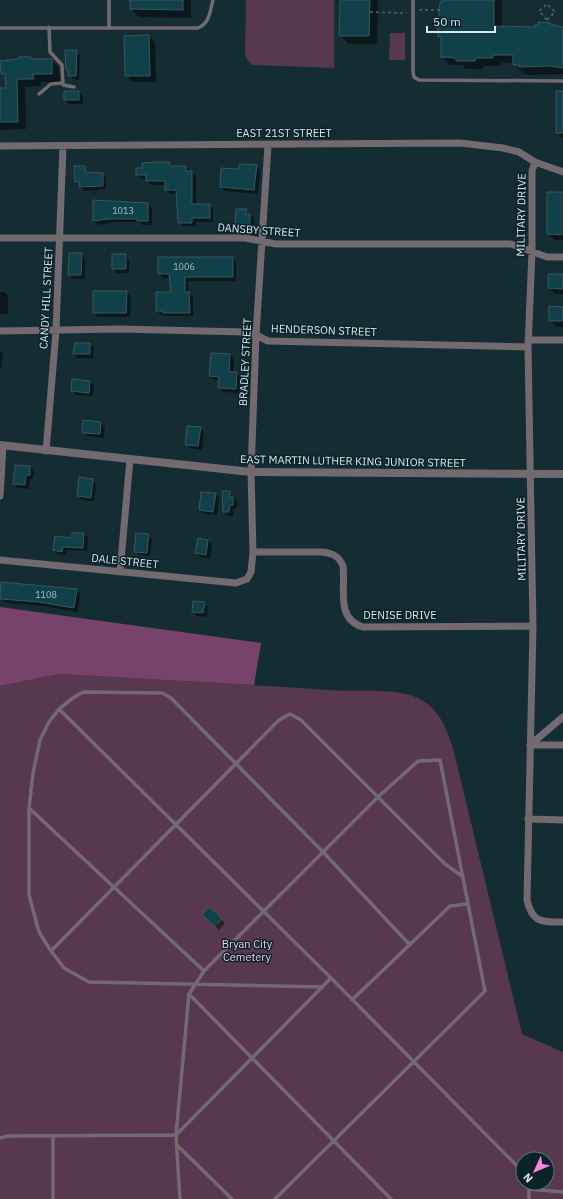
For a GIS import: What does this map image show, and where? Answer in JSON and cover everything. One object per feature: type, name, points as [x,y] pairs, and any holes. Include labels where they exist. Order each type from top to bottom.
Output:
[{"type":"street","name":"EAST 21ST STREET","points":[[0,146],[460,143],[503,148],[519,152],[535,162],[563,172]]},
{"type":"street","name":"BRADLEY STREET","points":[[247,578],[251,572],[253,552],[251,472],[256,335],[268,145]]},
{"type":"street","name":"CANDY HILL STREET","points":[[46,451],[56,332],[63,146]]},
{"type":"street","name":"MILITARY DRIVE","points":[[535,162],[532,171],[532,252],[528,343],[533,626],[527,900],[533,916],[539,920],[563,922]]},
{"type":"street","name":"DANSBY STREET","points":[[0,238],[245,238],[276,244],[511,244],[547,257],[563,257]]},
{"type":"street","name":"HENDERSON STREET","points":[[0,331],[56,332],[119,329],[245,332],[256,335],[268,341],[528,343],[563,340]]},
{"type":"street","name":"EAST MARTIN LUTHER KING JUNIOR STREET","points":[[2,446],[251,472],[563,474]]},
{"type":"street","points":[[0,496],[2,446]]},
{"type":"street","points":[[120,572],[130,459]]},
{"type":"street","name":"DENISE DRIVE","points":[[253,552],[322,552],[331,553],[336,556],[341,561],[343,566],[343,607],[352,622],[362,627],[533,626]]},
{"type":"street","name":"DALE STREET","points":[[0,560],[236,583],[247,578]]},
{"type":"street","points":[[530,745],[563,717]]},
{"type":"street","points":[[530,745],[563,745]]},
{"type":"street","points":[[528,819],[563,820]]},
{"type":"lane","points":[[109,0],[109,27]]},
{"type":"lane","points":[[0,28],[198,28],[204,25],[208,20],[213,0]]},
{"type":"lane","points":[[413,0],[413,72],[414,77],[419,80],[563,81]]},
{"type":"lane","points":[[49,27],[49,49],[51,54],[62,65],[62,83]]},
{"type":"lane","points":[[39,94],[50,84],[62,83],[64,86],[74,87]]},
{"type":"lane","points":[[321,987],[89,982],[64,968],[39,932],[29,895],[29,808],[33,773],[40,740],[49,722],[59,709],[83,692],[162,693],[171,698],[324,853],[410,944]]},
{"type":"lane","points":[[59,709],[177,824],[515,1164]]},
{"type":"lane","points":[[51,951],[279,720],[290,714],[301,720],[445,864],[462,876]]},
{"type":"lane","points":[[180,1199],[176,1135],[189,994],[194,984],[264,911],[324,853],[378,797],[418,761],[440,760],[485,991],[275,1199]]},
{"type":"lane","points":[[29,808],[204,972]]},
{"type":"lane","points":[[352,1000],[450,906],[468,904]]},
{"type":"lane","points":[[0,1138],[176,1135],[253,1059],[331,978]]},
{"type":"lane","points":[[189,994],[391,1199]]},
{"type":"lane","points":[[53,1136],[53,1199]]},
{"type":"lane","points":[[177,1145],[232,1199]]},
{"type":"lane","points":[[552,1191],[563,1192]]},
{"type":"path","points":[[547,0],[547,4],[555,12],[547,20]]},
{"type":"path","points":[[547,4],[539,11],[547,20],[547,23]]},
{"type":"path","points":[[370,12],[413,12],[440,10]]},
{"type":"green space","points":[[246,0],[334,0],[334,68],[252,65],[246,58],[245,53]]},
{"type":"green space","points":[[390,33],[405,33],[405,60],[389,60]]},
{"type":"green space","name":"Bryan City Cemetery","points":[[59,674],[339,691],[394,692],[413,696],[422,700],[436,712],[445,726],[454,752],[522,1034],[563,1052],[563,1199],[0,1199],[0,686]]},
{"type":"shaded area","points":[[0,607],[261,643],[254,685],[59,674],[0,686]]},
{"type":"building","points":[[130,0],[183,0],[183,10],[130,9]]},
{"type":"building","points":[[340,0],[370,0],[369,36],[339,36]]},
{"type":"building","points":[[442,0],[494,0],[494,26],[535,27],[535,25],[538,25],[538,22],[551,23],[551,25],[563,27],[563,68],[550,66],[519,67],[519,65],[513,65],[513,55],[493,55],[493,58],[476,58],[475,61],[456,61],[456,58],[441,57],[441,37],[438,37],[438,25],[440,2],[442,2]]},
{"type":"building","points":[[149,35],[150,76],[125,76],[124,36]]},
{"type":"building","points":[[65,50],[77,50],[76,76],[68,76],[68,70],[66,70]]},
{"type":"building","points":[[19,57],[31,57],[31,59],[52,59],[52,74],[33,74],[34,79],[17,79],[18,122],[0,122],[0,88],[6,88],[5,74],[1,74],[0,61],[18,59]]},
{"type":"building","points":[[64,91],[79,91],[79,100],[64,100]]},
{"type":"building","points":[[556,91],[563,91],[563,133],[556,133]]},
{"type":"building","points":[[170,162],[170,166],[186,166],[186,171],[192,171],[192,204],[210,204],[210,218],[192,218],[192,223],[178,223],[176,190],[165,190],[165,181],[146,181],[146,175],[136,175],[136,168],[142,168],[142,163]]},
{"type":"building","points":[[239,164],[257,165],[254,190],[220,187],[221,168],[239,169]]},
{"type":"building","points":[[74,166],[85,166],[86,172],[103,173],[103,186],[79,187],[79,182],[75,182]]},
{"type":"building","points":[[547,192],[562,192],[562,235],[547,234]]},
{"type":"building","points":[[93,200],[148,203],[148,221],[137,221],[137,219],[108,219],[93,221]]},
{"type":"building","points":[[236,209],[247,209],[246,214],[250,214],[250,227],[235,227]]},
{"type":"building","points":[[69,253],[82,253],[81,275],[68,275]]},
{"type":"building","points":[[112,254],[126,254],[126,269],[112,269]]},
{"type":"building","points":[[158,257],[233,257],[233,277],[185,277],[185,292],[189,292],[190,313],[163,313],[163,311],[156,311],[156,292],[171,292],[169,274],[158,274]]},
{"type":"building","points":[[548,274],[563,274],[563,289],[548,288]]},
{"type":"building","points":[[93,291],[127,291],[126,313],[93,313]]},
{"type":"building","points":[[549,306],[563,307],[563,321],[549,321]]},
{"type":"building","points":[[75,343],[90,343],[90,354],[73,354]]},
{"type":"building","points":[[211,353],[230,354],[229,372],[237,372],[236,389],[218,388],[219,377],[209,376]]},
{"type":"building","points":[[72,379],[90,381],[89,393],[71,391]]},
{"type":"building","points":[[83,420],[101,422],[100,434],[82,433]]},
{"type":"building","points":[[187,426],[201,427],[198,446],[185,445]]},
{"type":"building","points":[[15,465],[30,466],[30,475],[26,475],[25,485],[13,484]]},
{"type":"building","points":[[79,477],[93,479],[91,498],[77,496]]},
{"type":"building","points":[[222,491],[230,491],[230,497],[233,497],[233,505],[230,505],[229,512],[223,512]]},
{"type":"building","points":[[201,492],[216,493],[213,512],[199,510]]},
{"type":"building","points":[[72,533],[84,533],[83,548],[63,547],[62,552],[53,550],[55,536],[72,538]]},
{"type":"building","points":[[136,533],[149,534],[147,553],[134,552]]},
{"type":"building","points":[[198,538],[208,540],[206,555],[195,553]]},
{"type":"building","points":[[1,582],[77,589],[74,608],[39,602],[0,599]]},
{"type":"building","points":[[193,601],[205,602],[203,613],[192,612]]},
{"type":"building","points":[[210,907],[222,919],[214,926],[202,914]]}]
